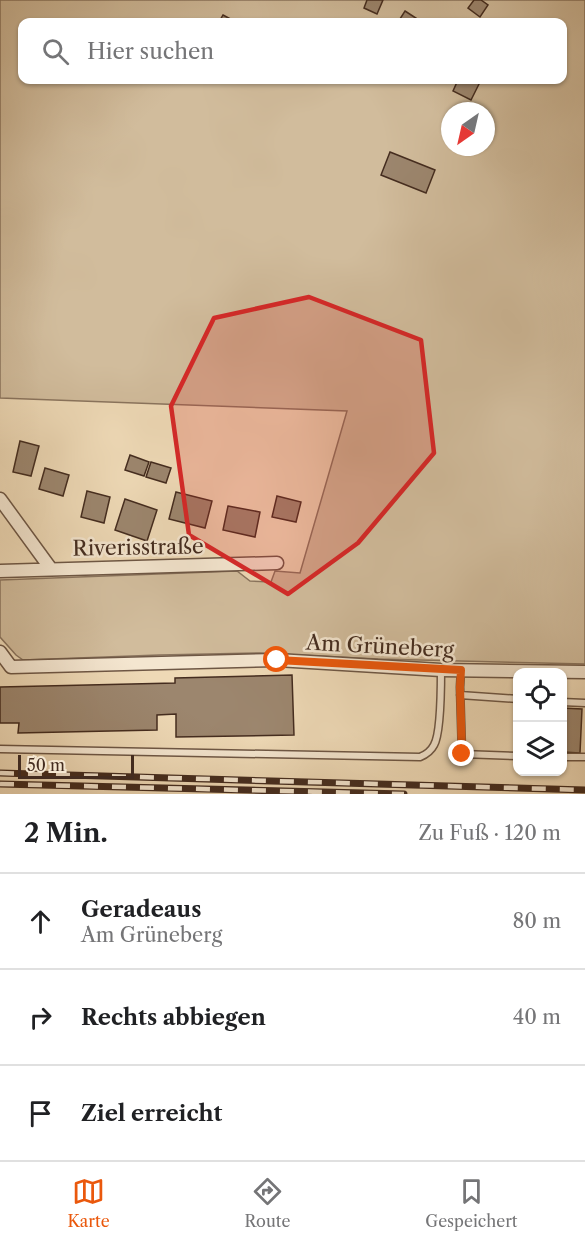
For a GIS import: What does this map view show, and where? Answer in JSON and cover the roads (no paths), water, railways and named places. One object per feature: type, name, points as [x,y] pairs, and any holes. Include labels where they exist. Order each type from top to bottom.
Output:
[{"type":"street","points":[[0,499],[51,569]]},
{"type":"street","name":"Riverisstraße","points":[[0,571],[278,563]]},
{"type":"street","name":"Am Grüneberg","points":[[0,652],[6,667],[277,660],[441,670],[585,672]]},
{"type":"lane","points":[[0,749],[420,757],[431,750],[437,738],[441,670]]},
{"type":"lane","points":[[461,670],[462,754],[513,756]]},
{"type":"lane","points":[[460,695],[513,699]]},
{"type":"lane","points":[[567,702],[585,703]]},
{"type":"lane","points":[[567,757],[585,757]]},
{"type":"railway","points":[[0,773],[585,790]]},
{"type":"railway","points":[[0,784],[404,794]]}]
